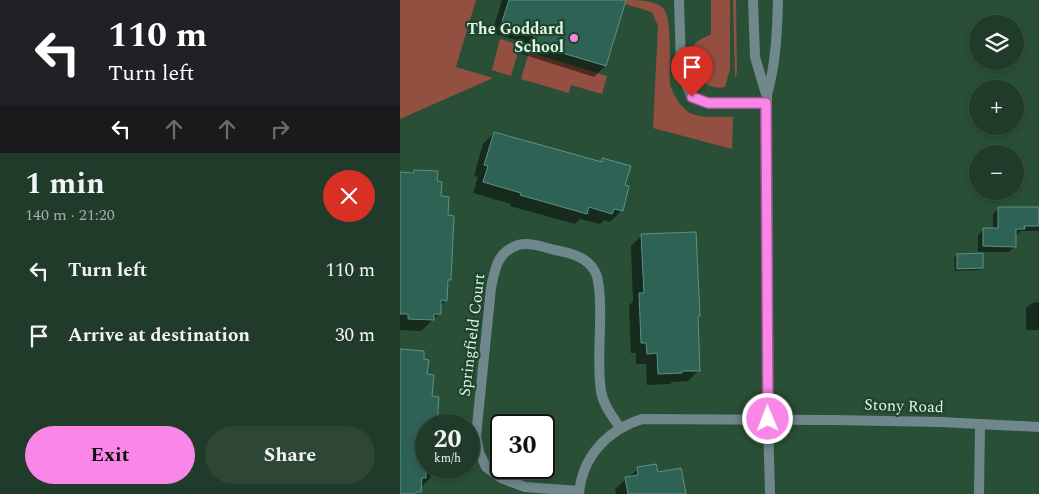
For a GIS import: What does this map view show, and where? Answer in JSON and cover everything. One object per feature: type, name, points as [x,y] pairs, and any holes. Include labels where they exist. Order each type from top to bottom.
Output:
[{"type":"street","points":[[679,0],[681,66],[692,97],[708,103],[767,99]]},
{"type":"street","points":[[753,0],[755,57],[767,99]]},
{"type":"street","points":[[770,494],[767,99],[777,45],[778,0]]},
{"type":"street","name":"Springfield Court","points":[[528,244],[576,255],[588,262],[595,270],[598,278],[600,299],[601,393],[620,428],[601,443],[588,462],[583,473],[579,492],[525,487],[501,478],[486,466],[479,452],[476,436],[491,288],[496,264],[505,252],[517,246],[528,244]]},
{"type":"street","name":"Stony Road","points":[[620,428],[642,419],[833,420],[980,424],[1039,428]]},
{"type":"street","points":[[980,424],[980,494]]},
{"type":"shaded area","points":[[400,0],[476,0],[456,67],[493,78],[400,119]]},
{"type":"shaded area","points":[[626,0],[651,2],[663,8],[668,22],[670,85],[674,94],[683,108],[691,114],[733,117],[732,149],[653,128],[658,26],[652,12],[625,4]]},
{"type":"shaded area","points":[[711,0],[730,0],[730,69],[725,87],[720,88],[706,84],[698,78],[693,66],[695,43],[711,34]]},
{"type":"shaded area","points":[[733,0],[736,0],[737,72],[735,78]]},
{"type":"shaded area","points":[[500,39],[520,45],[511,76],[492,70]]},
{"type":"shaded area","points":[[529,52],[607,76],[602,94],[571,85],[569,93],[521,79]]},
{"type":"building","name":"The Goddard School","points":[[509,0],[626,0],[606,66],[532,44],[535,32],[502,22]]},
{"type":"building","points":[[494,132],[602,162],[602,158],[631,166],[625,185],[629,186],[623,211],[614,209],[612,214],[589,207],[587,214],[520,195],[521,193],[483,182],[488,166],[484,165]]},
{"type":"building","points":[[414,170],[438,171],[437,181],[442,182],[441,196],[449,197],[448,215],[454,216],[451,280],[448,280],[447,301],[441,300],[441,314],[434,314],[434,320],[408,319],[408,314],[400,314],[400,172],[414,173]]},
{"type":"building","points":[[998,207],[1039,207],[1039,226],[1024,226],[1025,229],[1016,229],[1016,247],[983,246],[983,228],[998,228]]},
{"type":"building","points":[[696,232],[700,316],[698,316],[700,371],[658,374],[657,353],[647,354],[646,343],[641,343],[639,293],[644,293],[641,234]]},
{"type":"building","points":[[983,253],[983,268],[957,269],[957,254]]},
{"type":"building","points":[[400,349],[424,351],[424,359],[429,360],[427,374],[434,375],[432,396],[439,397],[438,414],[415,414],[415,479],[422,479],[421,492],[416,492],[416,494],[400,494]]},
{"type":"building","points":[[656,464],[658,472],[681,468],[686,494],[628,494],[625,477],[638,475],[637,467]]},
{"type":"place","name":"The Goddard School","points":[[574,38]]},
{"type":"route","points":[[692,97],[708,103],[766,103],[768,419]]}]
